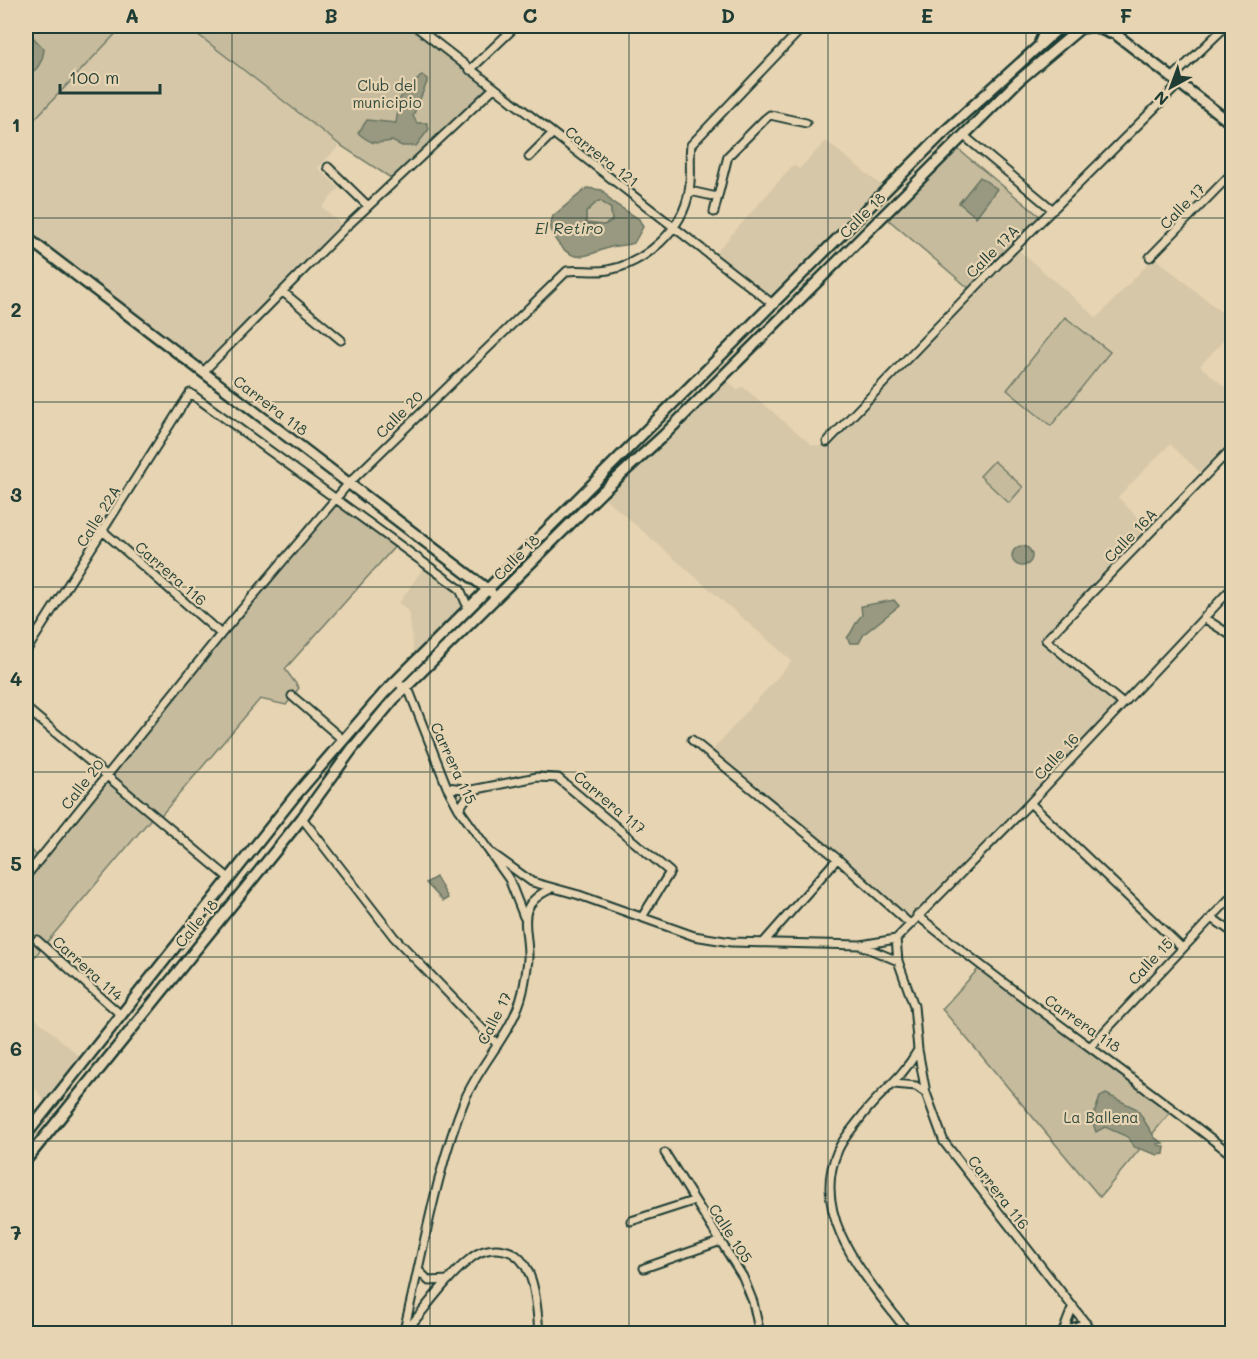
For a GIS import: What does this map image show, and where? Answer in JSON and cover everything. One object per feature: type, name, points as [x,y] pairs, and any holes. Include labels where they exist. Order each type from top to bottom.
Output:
[{"type":"main road","points":[[1037,47],[1047,26]]},
{"type":"main road","name":"Calle 18","points":[[26,1134],[342,739],[396,681],[948,129],[1061,26]]},
{"type":"main road","points":[[1082,27],[1094,26],[1121,38]]},
{"type":"main road","points":[[1105,26],[1233,124]]},
{"type":"main road","points":[[1118,26],[1121,38]]},
{"type":"main road","name":"Calle 18","points":[[26,1160],[302,818],[352,749],[404,689],[602,492],[664,435],[1018,81],[1082,27]]},
{"type":"main road","name":"Carrera 118","points":[[26,237],[496,597]]},
{"type":"street","name":"Carrera 121","points":[[415,26],[774,305]]},
{"type":"street","points":[[470,70],[516,26]]},
{"type":"street","name":"Calle 20","points":[[26,876],[221,634],[349,483],[567,271],[592,272],[620,267],[638,259],[674,227],[690,191],[692,145],[804,26]]},
{"type":"street","name":"Calle 17A","points":[[827,442],[896,367],[1053,210],[1226,26]]},
{"type":"street","points":[[203,372],[345,228],[494,88]]},
{"type":"street","points":[[714,212],[728,156],[765,119],[770,115],[776,115],[806,123]]},
{"type":"street","points":[[529,157],[552,134]]},
{"type":"street","points":[[963,135],[1053,210]]},
{"type":"street","points":[[328,167],[368,206]]},
{"type":"street","name":"Calle 17","points":[[1150,257],[1233,173]]},
{"type":"street","points":[[690,191],[717,198]]},
{"type":"street","points":[[283,292],[341,340]]},
{"type":"street","name":"Calle 22A","points":[[26,651],[104,532],[190,393],[336,498]]},
{"type":"street","name":"Calle 16A","points":[[1122,703],[1046,640],[1233,448]]},
{"type":"street","points":[[336,498],[460,589],[466,603]]},
{"type":"street","name":"Carrera 116","points":[[104,532],[221,634]]},
{"type":"street","name":"Calle 16","points":[[897,939],[917,915],[1030,803],[1233,588]]},
{"type":"street","points":[[1204,618],[1233,636]]},
{"type":"street","name":"Carrera 115","points":[[396,681],[410,693],[447,787],[459,809],[509,879],[524,917]]},
{"type":"street","points":[[292,696],[342,739]]},
{"type":"street","points":[[26,708],[230,879]]},
{"type":"street","points":[[692,740],[837,859],[910,924]]},
{"type":"street","name":"Carrera 117","points":[[447,787],[472,790],[548,776],[558,778],[670,872],[642,917]]},
{"type":"street","points":[[459,809],[472,790]]},
{"type":"street","points":[[1030,803],[1181,948]]},
{"type":"street","points":[[302,818],[394,937],[497,1044]]},
{"type":"street","points":[[493,854],[532,882],[550,889],[579,895],[694,936],[731,942],[861,945],[897,939]]},
{"type":"street","points":[[764,942],[837,859]]},
{"type":"street","points":[[524,917],[538,895],[550,889]]},
{"type":"street","name":"Calle 15","points":[[1089,1047],[1233,896]]},
{"type":"street","name":"Carrera 118","points":[[917,915],[980,967],[1089,1047],[1121,1067],[1233,1155]]},
{"type":"street","name":"Calle 17","points":[[404,1334],[451,1139],[466,1097],[516,1012],[523,991],[528,958],[524,917]]},
{"type":"street","points":[[1212,918],[1233,932]]},
{"type":"street","name":"Carrera 116","points":[[897,939],[898,961],[914,1006],[918,1050],[926,1093],[944,1142],[1094,1334]]},
{"type":"street","name":"Carrera 114","points":[[37,940],[121,1015]]},
{"type":"street","points":[[861,945],[898,961]]},
{"type":"street","points":[[909,1334],[852,1256],[839,1232],[829,1190],[838,1150],[873,1101],[906,1071],[918,1050]]},
{"type":"street","points":[[894,1084],[916,1086],[926,1093]]},
{"type":"street","name":"Calle 105","points":[[665,1154],[743,1277],[753,1302],[760,1334]]},
{"type":"street","points":[[631,1221],[693,1201]]},
{"type":"street","points":[[644,1268],[722,1241]]},
{"type":"street","points":[[404,1334],[448,1281],[471,1258],[496,1248],[510,1251],[521,1260],[529,1273],[539,1334]]},
{"type":"street","points":[[419,1271],[429,1281],[448,1281]]},
{"type":"street","points":[[1064,1332],[1072,1306]]},
{"type":"street","points":[[1064,1332],[1086,1323]]},
{"type":"shaded area","points":[[123,26],[187,26],[340,145],[318,168],[339,188],[322,207],[345,228],[203,372],[26,237],[26,128]]},
{"type":"shaded area","points":[[826,141],[887,190],[774,305],[712,257],[793,165],[799,169]]},
{"type":"shaded area","points":[[953,145],[991,177],[1015,247],[1097,318],[1154,257],[1232,321],[1232,331],[1200,366],[1232,393],[1232,448],[1205,477],[1170,444],[1118,497],[1151,532],[1046,640],[1122,703],[910,924],[709,754],[792,661],[600,494],[723,376],[738,391],[742,386],[812,445],[820,446],[827,442],[972,291]]},
{"type":"shaded area","points":[[426,564],[463,593],[466,612],[415,663],[409,611],[399,603]]},
{"type":"shaded area","points":[[26,1010],[85,1061],[48,1107],[26,1075]]},
{"type":"green space","points":[[26,26],[123,26],[26,128]]},
{"type":"green space","name":"Club del municipio","points":[[187,26],[415,26],[494,88],[394,180],[340,145]]},
{"type":"green space","points":[[953,145],[1043,219],[972,291],[883,215]]},
{"type":"green space","points":[[598,201],[611,209],[612,221],[604,225],[586,223],[586,212]]},
{"type":"green space","points":[[1065,317],[1110,352],[1051,426],[1007,390]]},
{"type":"green space","points":[[994,461],[1023,487],[1009,503],[980,476]]},
{"type":"green space","points":[[336,498],[397,544],[285,669],[299,688],[286,705],[260,699],[158,819],[154,815],[26,967],[26,846],[40,858]]},
{"type":"green space","name":"La Ballena","points":[[980,967],[1174,1108],[1100,1197],[942,1009]]},
{"type":"water","points":[[31,35],[44,49],[39,65],[26,77],[26,36]]},
{"type":"water","points":[[422,75],[427,82],[413,116],[417,123],[427,123],[429,129],[416,146],[402,146],[392,141],[375,143],[358,133],[367,120],[396,123],[400,98]]},
{"type":"water","points":[[980,177],[997,189],[976,217],[959,203]]},
{"type":"water","name":"El Retiro","points":[[587,188],[602,190],[612,202],[639,219],[643,227],[634,243],[611,247],[589,255],[576,256],[570,254],[555,239],[551,229],[553,216]],"holes":[[[601,201],[611,209],[612,221],[604,225],[586,224],[586,212]]]},
{"type":"water","points":[[1018,546],[1026,546],[1032,552],[1032,560],[1026,566],[1018,566],[1012,560],[1012,552]]},
{"type":"water","points":[[894,600],[899,606],[864,634],[859,643],[850,643],[847,638],[862,615],[861,606]]},
{"type":"water","points":[[436,877],[448,898],[443,901],[426,883]]},
{"type":"water","points":[[1106,1094],[1137,1109],[1155,1138],[1163,1143],[1156,1144],[1165,1147],[1164,1154],[1158,1155],[1134,1147],[1128,1137],[1105,1127],[1096,1132],[1092,1120],[1100,1097]]}]
